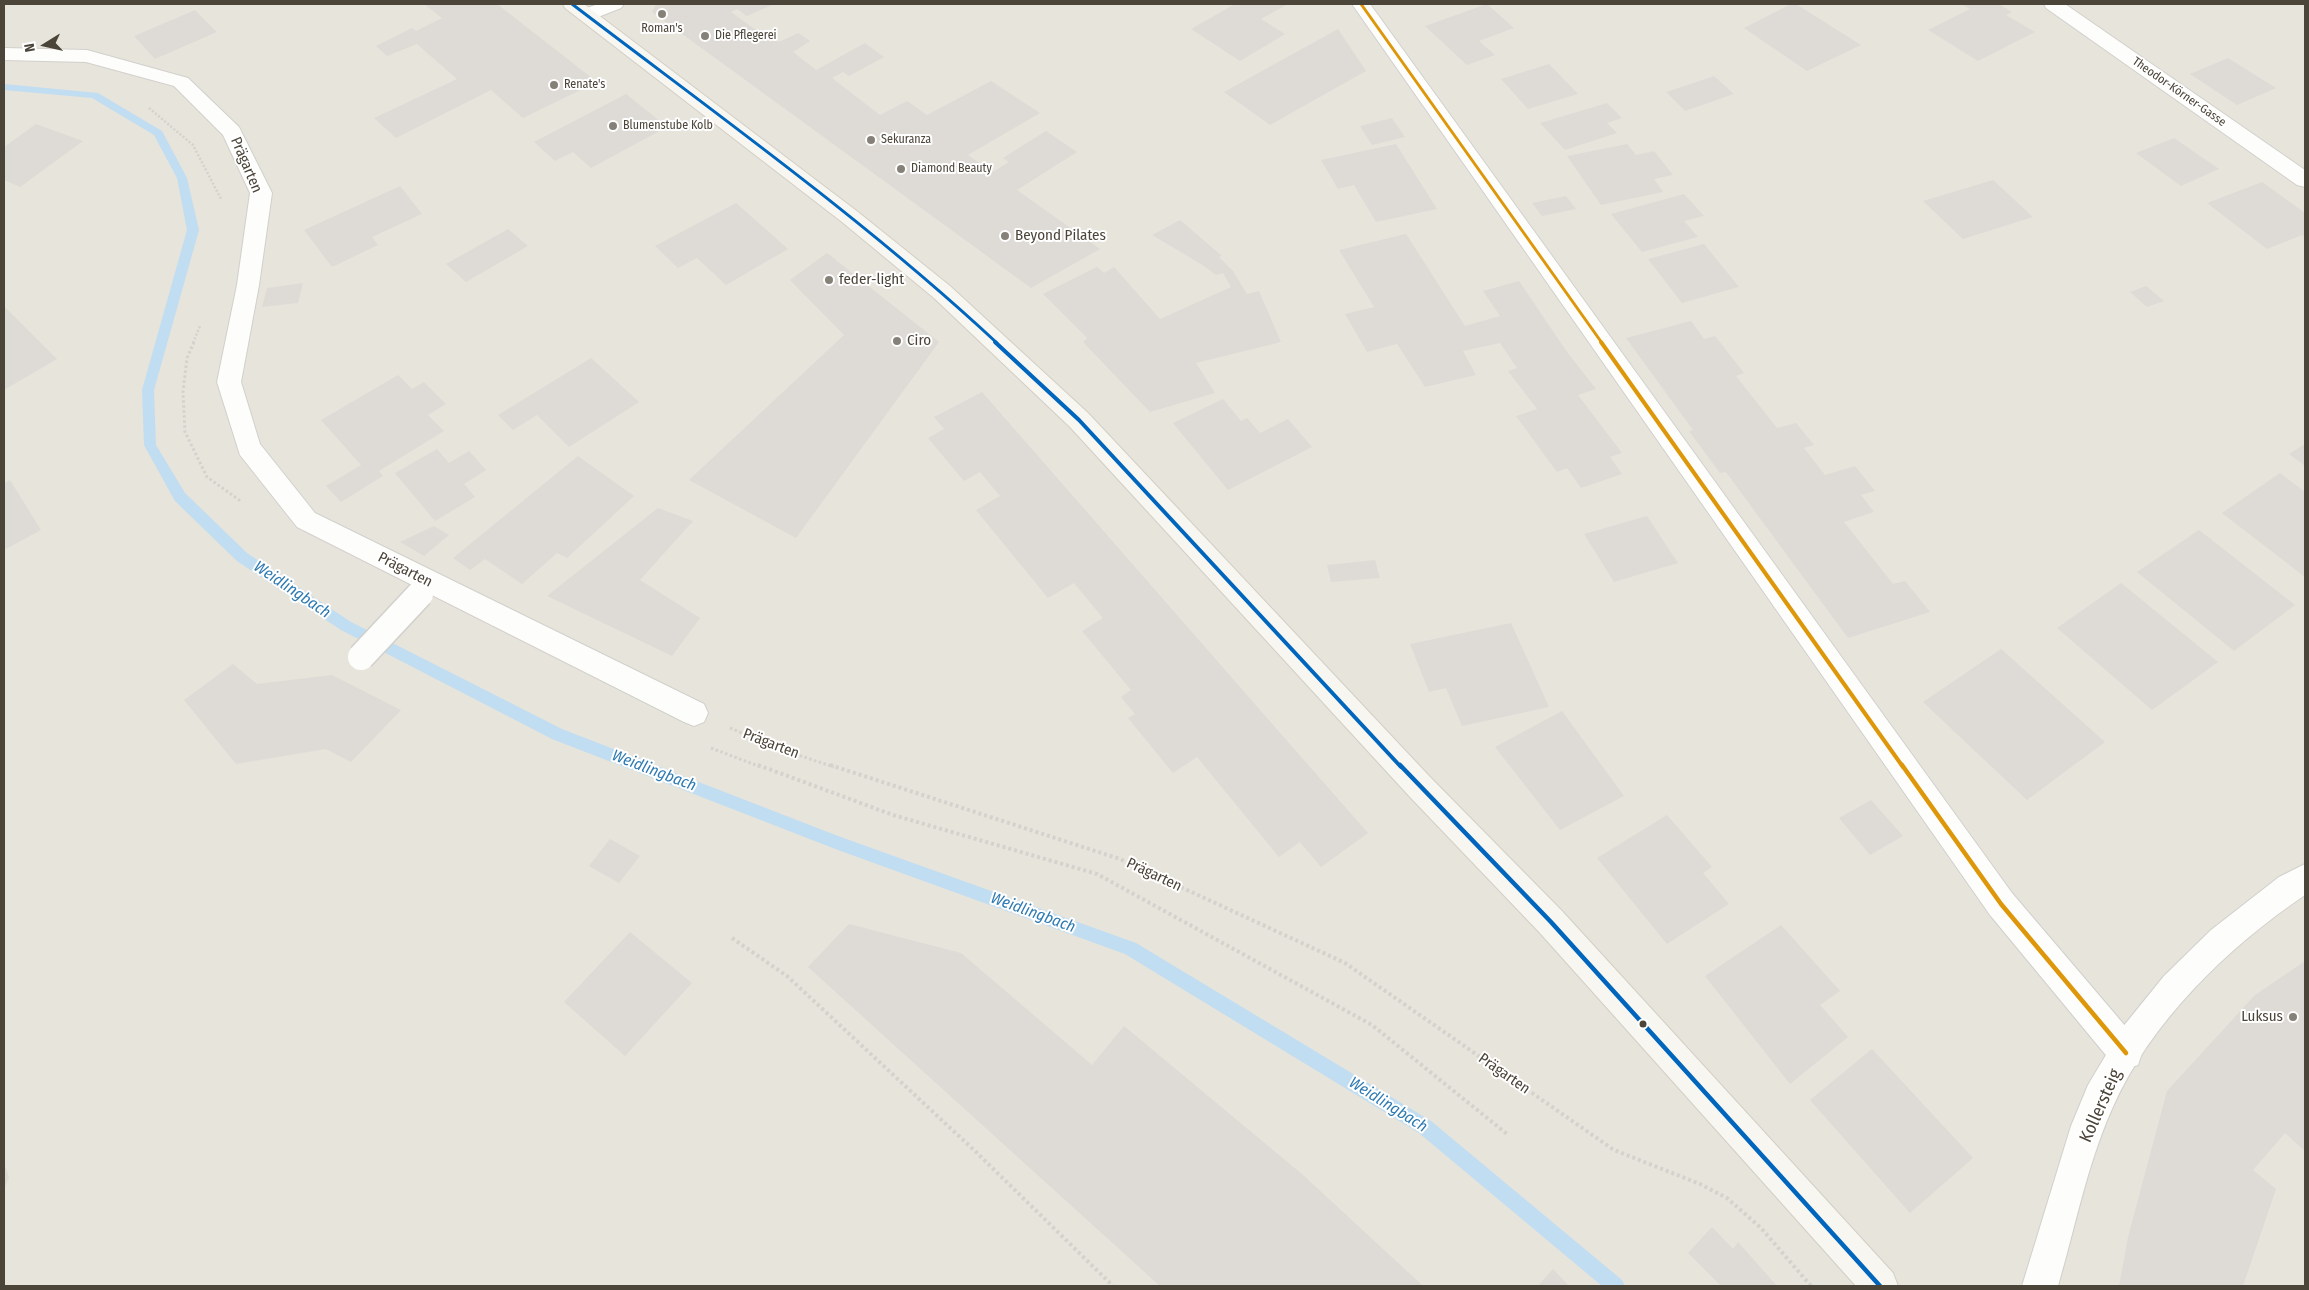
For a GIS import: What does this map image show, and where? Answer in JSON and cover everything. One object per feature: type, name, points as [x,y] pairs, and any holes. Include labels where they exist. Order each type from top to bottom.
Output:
[{"type":"main road","points":[[579,9],[850,217],[927,280],[1001,344],[1079,420],[1420,787],[1551,922],[1880,1286]]},
{"type":"street","points":[[579,9],[614,4]]},
{"type":"street","points":[[1361,4],[2002,904],[2126,1053]]},
{"type":"street","name":"Theodor-Körner-Gasse","points":[[2053,4],[2305,180]]},
{"type":"street","name":"Prägarten","points":[[4,54],[87,56],[181,82],[232,132],[261,193],[248,285],[229,382],[249,448],[306,520],[694,714]]},
{"type":"street","points":[[361,658],[420,594]]},
{"type":"street","name":"Kollersteig","points":[[2040,1286],[2089,1125],[2106,1088],[2126,1053],[2162,1004],[2193,968],[2218,943],[2305,878]]},
{"type":"path","points":[[142,104],[150,108],[193,145],[222,201]]},
{"type":"path","points":[[202,317],[187,358],[183,392],[185,432],[207,476],[244,504]]},
{"type":"path","name":"Prägarten","points":[[694,714],[786,751],[1120,859],[1345,963],[1614,1150],[1643,1164],[1701,1184],[1726,1198],[1750,1216],[1811,1286]]},
{"type":"path","points":[[709,748],[893,815],[1097,874],[1372,1025],[1507,1134]]},
{"type":"path","points":[[732,938],[788,976],[976,1151],[1113,1286]]},
{"type":"shaded area","points":[[4,4],[2305,4],[2305,1286],[4,1286]]},
{"type":"building","points":[[424,4],[497,4],[597,82],[523,118],[491,90],[396,138],[374,118],[457,79],[417,44],[387,56],[376,46],[412,28],[416,31],[442,18]]},
{"type":"building","points":[[656,4],[774,4],[747,16],[737,9],[731,12],[757,31],[759,29],[779,42],[798,33],[810,41],[793,52],[816,70],[865,43],[884,57],[849,76],[843,72],[832,78],[880,115],[907,101],[927,115],[991,81],[1040,113],[968,155],[993,172],[1009,162],[1003,158],[1046,131],[1077,152],[1017,190],[1100,249],[1031,288],[652,12]]},
{"type":"building","points":[[1235,4],[1288,4],[1261,19],[1285,34],[1240,61],[1191,29]]},
{"type":"building","points":[[1487,4],[1514,28],[1479,41],[1495,55],[1467,65],[1425,26]]},
{"type":"building","points":[[1791,4],[1796,4],[1861,45],[1807,71],[1744,28]]},
{"type":"building","points":[[1961,4],[1999,4],[2012,12],[2006,15],[2035,32],[1978,61],[1928,30],[1970,9]]},
{"type":"building","points":[[195,10],[217,32],[155,59],[134,36]]},
{"type":"building","points":[[1338,29],[1366,71],[1270,125],[1224,92]]},
{"type":"building","points":[[2228,58],[2276,88],[2237,105],[2190,74]]},
{"type":"building","points":[[1549,64],[1578,94],[1528,109],[1501,79]]},
{"type":"building","points":[[1714,76],[1734,94],[1685,111],[1666,92]]},
{"type":"building","points":[[626,94],[667,127],[591,168],[573,152],[555,161],[534,142]]},
{"type":"building","points":[[1607,103],[1622,118],[1607,123],[1617,133],[1565,150],[1540,123]]},
{"type":"building","points":[[1392,118],[1405,137],[1372,145],[1360,126]]},
{"type":"building","points":[[36,124],[83,141],[20,187],[4,180],[4,147]]},
{"type":"building","points":[[2174,138],[2219,169],[2181,186],[2136,153]]},
{"type":"building","points":[[1396,144],[1437,209],[1376,222],[1354,185],[1338,189],[1321,160]]},
{"type":"building","points":[[1627,144],[1636,155],[1654,151],[1673,175],[1654,179],[1663,192],[1601,205],[1567,156]]},
{"type":"building","points":[[1993,180],[2033,217],[1963,239],[1923,201]]},
{"type":"building","points":[[2262,182],[2305,213],[2305,238],[2302,235],[2267,249],[2207,203]]},
{"type":"building","points":[[400,186],[422,214],[372,237],[378,245],[332,267],[304,230]]},
{"type":"building","points":[[1684,194],[1704,216],[1684,221],[1698,237],[1642,252],[1611,214]]},
{"type":"building","points":[[1566,196],[1576,209],[1542,216],[1532,203]]},
{"type":"building","points":[[736,203],[788,249],[726,285],[697,258],[678,268],[655,246]]},
{"type":"building","points":[[1180,220],[1222,256],[1219,257],[1233,271],[1247,294],[1259,291],[1281,342],[1196,363],[1215,393],[1150,412],[1083,342],[1087,338],[1043,294],[1097,267],[1104,273],[1114,267],[1160,319],[1231,287],[1223,273],[1216,275],[1152,235]]},
{"type":"building","points":[[508,229],[528,246],[466,282],[446,264]]},
{"type":"building","points":[[1406,234],[1465,326],[1500,316],[1483,291],[1519,281],[1567,352],[1596,389],[1578,395],[1622,453],[1610,457],[1622,474],[1581,488],[1567,468],[1557,472],[1516,416],[1537,409],[1508,371],[1517,368],[1500,343],[1463,351],[1476,375],[1425,387],[1397,344],[1367,352],[1345,314],[1374,307],[1339,250]]},
{"type":"building","points":[[1704,244],[1739,287],[1682,303],[1648,259]]},
{"type":"building","points":[[827,253],[939,342],[796,538],[689,480],[844,335],[790,280]]},
{"type":"building","points":[[303,283],[298,303],[262,307],[267,288]]},
{"type":"building","points":[[2146,286],[2164,301],[2147,307],[2130,292]]},
{"type":"building","points":[[4,306],[57,359],[4,390]]},
{"type":"building","points":[[1691,321],[1704,339],[1715,336],[1744,373],[1736,376],[1777,428],[1796,423],[1814,445],[1804,448],[1825,475],[1855,466],[1875,491],[1861,495],[1874,512],[1844,522],[1893,584],[1905,581],[1930,612],[1848,638],[1726,472],[1720,473],[1689,431],[1693,430],[1626,338]]},
{"type":"building","points":[[591,358],[639,402],[569,447],[537,415],[513,430],[498,415]]},
{"type":"building","points":[[398,375],[412,389],[424,382],[446,404],[428,415],[444,431],[379,471],[383,476],[341,502],[326,486],[361,465],[321,420]]},
{"type":"building","points":[[982,392],[1368,833],[1321,867],[1300,842],[1279,857],[1197,757],[1173,773],[1128,718],[1135,714],[1121,697],[1131,690],[1082,631],[1103,618],[1074,583],[1048,598],[976,510],[1000,496],[980,472],[964,481],[928,438],[944,429],[934,417]]},
{"type":"building","points":[[1223,399],[1241,421],[1247,418],[1260,433],[1288,419],[1312,447],[1228,490],[1173,423]]},
{"type":"building","points":[[2305,444],[2305,466],[2289,454]]},
{"type":"building","points":[[437,449],[449,463],[469,451],[486,470],[464,484],[475,497],[435,521],[395,473]]},
{"type":"building","points":[[578,456],[634,496],[567,558],[557,553],[522,584],[485,559],[470,570],[453,558]]},
{"type":"building","points":[[2280,473],[2305,492],[2305,577],[2222,513]]},
{"type":"building","points":[[10,480],[41,530],[4,550],[4,483]]},
{"type":"building","points":[[658,508],[693,521],[640,580],[700,618],[672,656],[547,596]]},
{"type":"building","points":[[1647,516],[1678,563],[1614,582],[1584,534]]},
{"type":"building","points":[[434,526],[449,535],[424,556],[400,542]]},
{"type":"building","points":[[2199,530],[2295,605],[2234,651],[2137,572]]},
{"type":"building","points":[[1375,560],[1380,578],[1331,582],[1327,565]]},
{"type":"building","points":[[2121,583],[2218,662],[2152,710],[2057,628]]},
{"type":"building","points":[[1511,623],[1549,707],[1462,726],[1446,688],[1429,692],[1410,644]]},
{"type":"building","points":[[2001,649],[2105,742],[2027,800],[1923,702]]},
{"type":"building","points":[[233,664],[257,684],[332,675],[401,710],[351,762],[326,749],[236,764],[184,700]]},
{"type":"building","points":[[1562,711],[1624,796],[1560,830],[1495,747]]},
{"type":"building","points":[[1871,800],[1903,836],[1870,855],[1839,818]]},
{"type":"building","points":[[1667,815],[1712,867],[1703,873],[1729,904],[1667,944],[1597,858]]},
{"type":"building","points":[[610,839],[640,856],[619,883],[589,866]]},
{"type":"building","points":[[849,924],[961,953],[1092,1065],[1124,1026],[1303,1175],[1423,1286],[1160,1286],[808,967]]},
{"type":"building","points":[[1781,925],[1840,991],[1820,1005],[1848,1037],[1790,1084],[1705,976]]},
{"type":"building","points":[[630,932],[692,983],[625,1056],[564,1002]]},
{"type":"building","points":[[2305,961],[2305,1151],[2285,1133],[2253,1170],[2276,1189],[2243,1286],[2119,1286],[2128,1237],[2167,1091],[2255,995]]},
{"type":"building","points":[[1872,1049],[1973,1158],[1910,1213],[1810,1100]]},
{"type":"building","points":[[4,1163],[9,1177],[4,1190]]},
{"type":"building","points":[[1712,1227],[1733,1249],[1738,1242],[1777,1286],[1721,1286],[1688,1253]]},
{"type":"building","points":[[1553,1269],[1569,1286],[1538,1286]]},
{"type":"waterway","name":"Weidlingbach","points":[[4,87],[94,95],[158,133],[182,178],[193,230],[148,390],[150,445],[180,497],[242,557],[346,626],[557,734],[838,843],[1130,948],[1425,1127],[1616,1286]]},
{"type":"transit line","points":[[572,4],[850,217],[942,292],[1079,420],[1420,787],[1551,922],[1880,1286]]},
{"type":"transit line","points":[[1361,4],[2001,904],[2126,1053]]},
{"type":"place","name":"Roman's","points":[[662,14]]},
{"type":"place","name":"Die Pflegerei","points":[[705,36]]},
{"type":"place","name":"Renate's","points":[[554,85]]},
{"type":"place","name":"Blumenstube Kolb","points":[[613,126]]},
{"type":"place","name":"Sekuranza","points":[[871,140]]},
{"type":"place","name":"Diamond Beauty","points":[[901,169]]},
{"type":"place","name":"Beyond Pilates","points":[[1005,236]]},
{"type":"place","name":"feder-light","points":[[829,280]]},
{"type":"place","name":"Ciro","points":[[897,341]]},
{"type":"place","name":"Luksus","points":[[2293,1017]]}]
